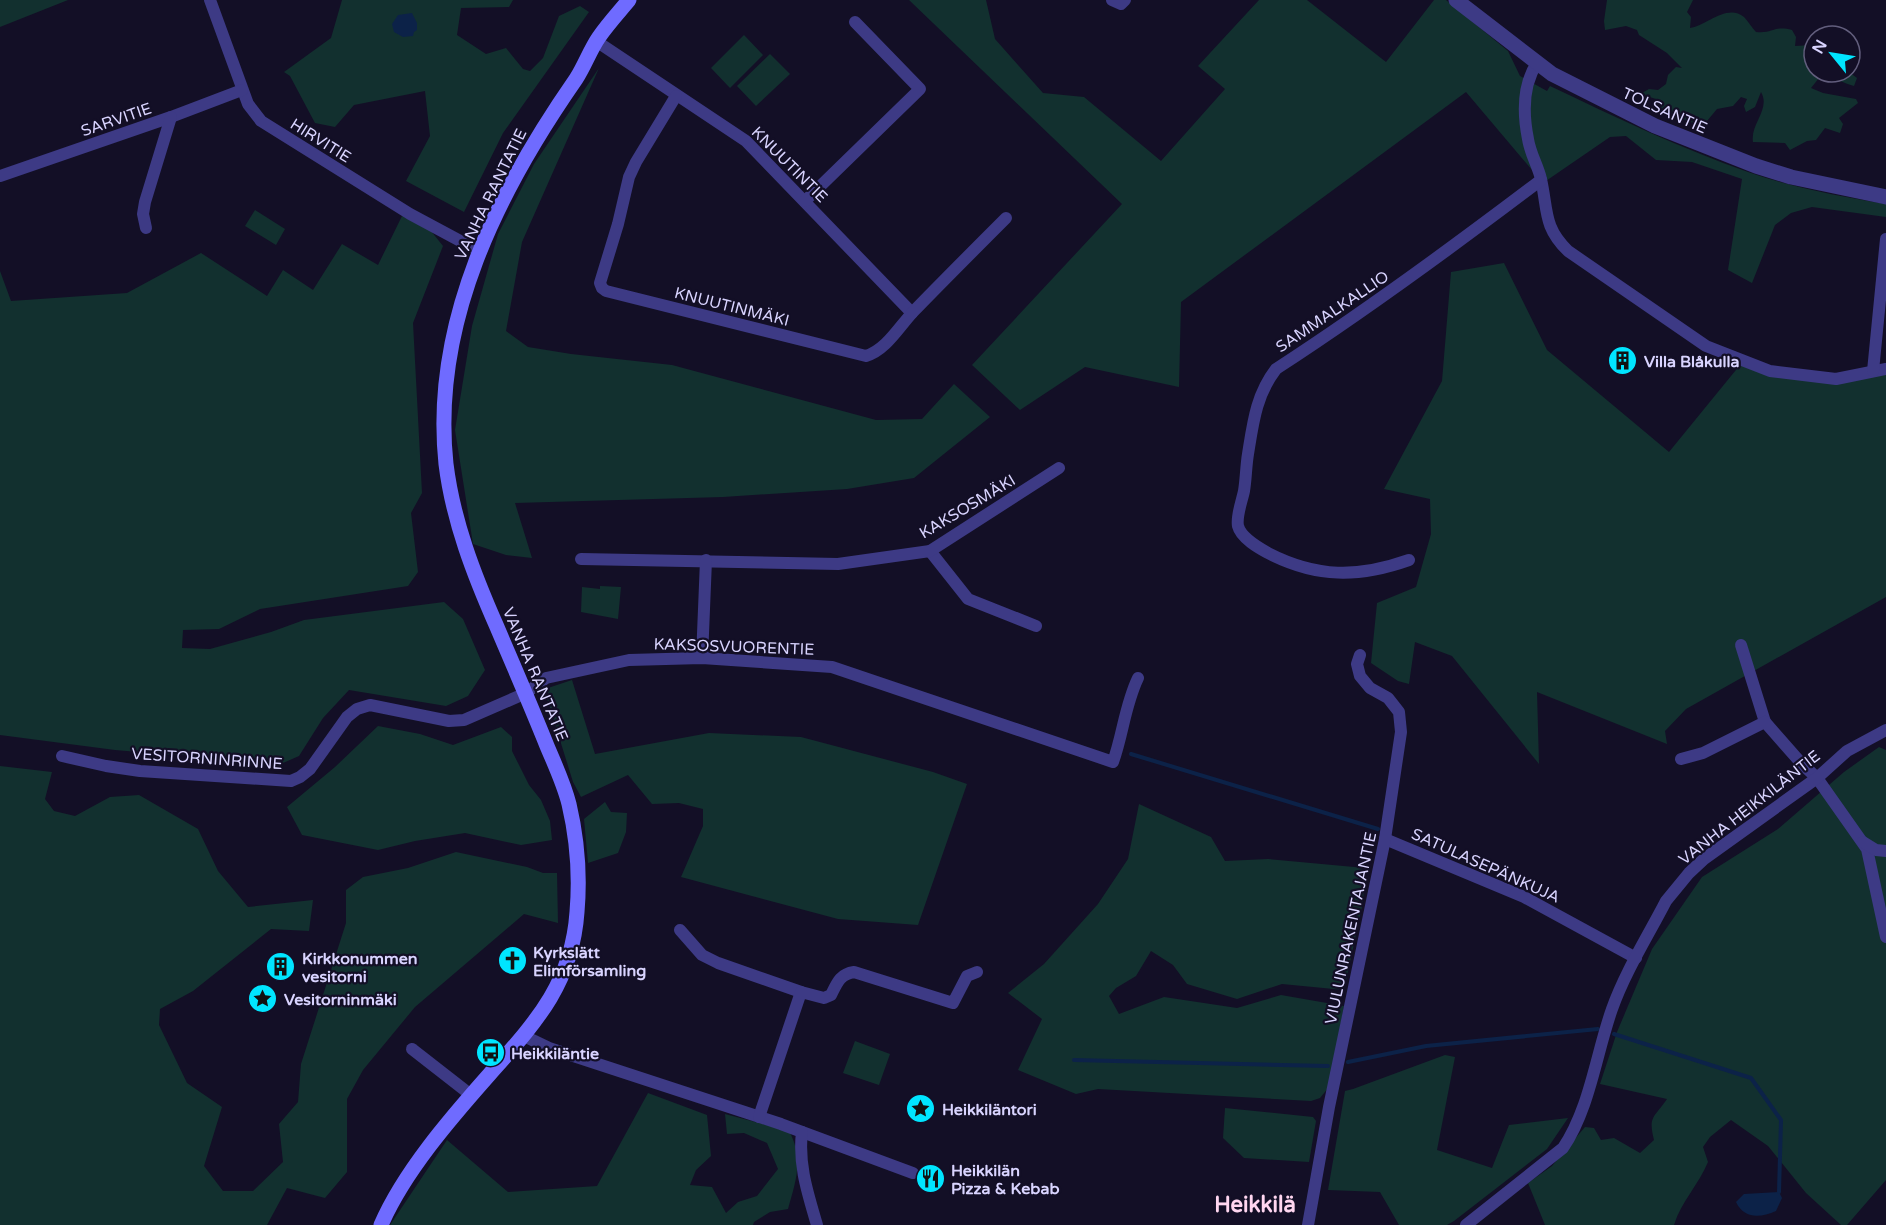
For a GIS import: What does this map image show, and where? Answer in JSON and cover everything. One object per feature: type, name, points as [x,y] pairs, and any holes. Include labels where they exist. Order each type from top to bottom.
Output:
[{"type":"main road","name":"VANHA RANTATIE","points":[[381,1225],[418,1162],[545,1008],[560,981],[569,957],[578,911],[575,831],[568,800],[526,693],[474,572],[459,527],[446,463],[446,406],[449,363],[460,308],[479,251],[514,179],[558,102],[580,73],[596,41],[629,0]]},
{"type":"street","name":"HIRVITIE","points":[[210,0],[243,90],[252,111],[261,121],[410,213],[479,251]]},
{"type":"street","points":[[1113,0],[1121,4],[1125,0]]},
{"type":"street","name":"TOLSANTIE","points":[[1456,0],[1537,63],[1568,84],[1655,126],[1704,147],[1791,177],[1886,197]]},
{"type":"street","points":[[805,201],[921,89],[855,22]]},
{"type":"street","name":"KNUUTINTIE","points":[[596,41],[746,141],[912,313]]},
{"type":"street","points":[[1537,63],[1530,74],[1524,94],[1528,140],[1541,180],[1548,224],[1557,241],[1568,251],[1706,346],[1770,371],[1836,379],[1886,369]]},
{"type":"street","name":"SARVITIE","points":[[0,176],[243,90]]},
{"type":"street","name":"KNUUTINMÄKI","points":[[676,96],[629,177],[600,283],[604,290],[866,356],[872,354],[889,339],[1006,218]]},
{"type":"street","points":[[146,228],[143,214],[145,202],[171,117]]},
{"type":"street","name":"SAMMALKALLIO","points":[[1409,560],[1365,572],[1312,570],[1297,566],[1257,547],[1239,529],[1238,522],[1245,488],[1254,413],[1265,384],[1276,369],[1374,303],[1541,180]]},
{"type":"street","points":[[1873,371],[1886,239]]},
{"type":"street","name":"KAKSOSMÄKI","points":[[581,559],[838,564],[930,552],[1059,468]]},
{"type":"street","points":[[930,552],[968,599],[1036,626]]},
{"type":"street","points":[[702,658],[706,560]]},
{"type":"street","points":[[1741,645],[1765,722],[1817,778],[1867,849],[1886,937]]},
{"type":"street","name":"VIULUNRAKENTAJANTIE","points":[[1308,1225],[1329,1107],[1385,839],[1401,732],[1399,712],[1388,698],[1370,688],[1360,676],[1357,664],[1360,655]]},
{"type":"street","name":"KAKSOSVUORENTIE","points":[[526,693],[543,679],[629,660],[702,658],[832,667],[1113,762],[1126,709],[1138,678]]},
{"type":"street","name":"VESITORNINRINNE","points":[[62,756],[140,771],[291,781],[310,769],[347,717],[357,709],[370,705],[449,722],[464,720],[526,693]]},
{"type":"street","points":[[1681,759],[1703,753],[1765,722]]},
{"type":"street","name":"VANHA HEIKKILÄNTIE","points":[[1466,1225],[1563,1148],[1568,1140],[1579,1115],[1612,1007],[1666,901],[1696,866],[1817,778],[1847,751],[1886,730]]},
{"type":"street","name":"SATULASEPÄNKUJA","points":[[1385,839],[1524,897],[1636,958]]},
{"type":"street","points":[[1862,842],[1871,848],[1886,851]]},
{"type":"street","points":[[680,930],[702,955],[718,963],[824,998],[831,995],[839,978],[854,972],[953,1003],[966,976],[977,972]]},
{"type":"street","points":[[759,1117],[801,992]]},
{"type":"street","points":[[524,1036],[580,1059],[759,1117],[913,1173]]},
{"type":"street","points":[[412,1049],[471,1095]]},
{"type":"street","points":[[802,1132],[801,1168],[817,1225]]},
{"type":"green space","points":[[0,0],[68,0],[0,27]]},
{"type":"green space","points":[[342,0],[513,0],[509,7],[461,8],[457,35],[486,54],[506,48],[523,69],[530,71],[543,58],[559,16],[580,6],[589,12],[503,133],[464,212],[406,181],[430,136],[425,91],[354,105],[335,127],[315,123],[290,76],[284,72],[331,38]]},
{"type":"green space","points":[[909,0],[986,0],[995,39],[1043,93],[1084,97],[1161,161],[1225,89],[1198,66],[1259,0],[1307,0],[1386,62],[1434,0],[1446,0],[1508,51],[1520,76],[1547,91],[1550,86],[1623,121],[1765,178],[1816,191],[1886,204],[1886,217],[1812,207],[1791,213],[1775,225],[1752,283],[1728,270],[1742,179],[1692,162],[1656,160],[1626,136],[1610,137],[1543,183],[1466,92],[1181,302],[1179,387],[1085,367],[1020,410],[972,365],[1122,204]]},
{"type":"green space","points":[[1607,0],[1693,0],[1687,12],[1691,17],[1690,28],[1717,16],[1737,13],[1744,17],[1756,32],[1781,28],[1792,30],[1796,37],[1795,46],[1802,46],[1802,84],[1814,84],[1811,88],[1823,93],[1856,99],[1858,103],[1839,118],[1843,124],[1840,133],[1825,128],[1816,140],[1807,141],[1790,150],[1785,143],[1753,142],[1754,129],[1764,104],[1761,92],[1755,107],[1746,112],[1744,106],[1747,99],[1741,97],[1733,106],[1717,109],[1707,121],[1707,128],[1671,115],[1660,108],[1656,99],[1640,94],[1649,89],[1658,90],[1666,84],[1668,75],[1676,67],[1682,68],[1667,53],[1639,35],[1637,30],[1626,26],[1605,30]]},
{"type":"green space","points":[[744,35],[763,55],[730,88],[711,68]]},
{"type":"green space","points":[[770,54],[790,74],[756,106],[737,86]]},
{"type":"green space","points":[[599,68],[522,242],[506,331],[528,347],[672,365],[876,420],[922,419],[954,384],[990,417],[914,478],[847,489],[723,497],[515,503],[532,558],[506,555],[473,544],[455,430],[472,326],[498,234],[534,164]]},
{"type":"green space","points":[[255,210],[285,229],[276,245],[245,226]]},
{"type":"green space","points":[[402,216],[431,231],[443,246],[413,323],[422,493],[411,513],[418,572],[408,586],[260,609],[219,629],[183,630],[182,648],[210,649],[304,620],[444,602],[463,619],[485,670],[468,696],[446,706],[349,690],[323,718],[299,756],[283,763],[213,755],[173,755],[115,750],[0,735],[0,271],[11,301],[127,293],[201,253],[267,296],[283,270],[313,290],[342,244],[378,265]]},
{"type":"green space","points":[[1504,263],[1547,350],[1669,452],[1740,365],[1772,374],[1886,374],[1886,597],[1686,709],[1665,731],[1667,744],[1537,692],[1539,764],[1452,656],[1415,642],[1409,684],[1398,681],[1371,663],[1377,603],[1416,587],[1431,534],[1430,499],[1384,489],[1442,381],[1451,272]]},
{"type":"green space","points":[[600,586],[621,587],[618,619],[581,612],[582,587],[600,589]]},
{"type":"green space","points":[[572,680],[595,754],[709,733],[801,737],[933,772],[967,784],[918,925],[838,919],[681,877],[703,826],[703,809],[679,803],[652,804],[628,775],[581,797],[573,782],[546,695],[548,688]]},
{"type":"green space","points":[[378,726],[420,734],[453,745],[501,727],[512,737],[512,751],[529,785],[541,800],[550,821],[552,840],[521,845],[465,833],[378,850],[302,835],[287,807],[335,767]]},
{"type":"green space","points":[[1879,747],[1886,750],[1886,1180],[1847,1225],[1841,1225],[1806,1193],[1768,1146],[1731,1120],[1710,1137],[1703,1147],[1708,1162],[1674,1225],[1545,1225],[1528,1183],[1552,1166],[1585,1127],[1594,1128],[1601,1140],[1614,1138],[1640,1153],[1654,1140],[1652,1121],[1667,1099],[1600,1084],[1617,1032],[1652,949],[1702,877],[1778,829],[1844,772]]},
{"type":"green space","points":[[0,766],[52,772],[45,799],[54,811],[75,816],[110,797],[139,795],[198,829],[218,871],[248,907],[313,900],[309,931],[271,929],[193,991],[160,1009],[159,1025],[187,1083],[222,1107],[204,1166],[223,1191],[253,1191],[283,1162],[279,1124],[298,1102],[301,1064],[346,923],[346,890],[363,877],[408,868],[456,852],[527,867],[543,873],[557,873],[558,923],[524,914],[415,1007],[363,1070],[347,1099],[347,1172],[325,1198],[287,1188],[267,1225],[0,1225]]},
{"type":"green space","points":[[605,802],[611,812],[627,813],[626,832],[618,853],[588,863],[584,819]]},
{"type":"green space","points":[[1139,804],[1211,837],[1225,861],[1268,859],[1365,868],[1363,902],[1344,990],[1282,984],[1237,999],[1187,984],[1173,965],[1151,951],[1136,976],[1116,988],[1109,996],[1119,1014],[1164,997],[1237,1008],[1281,995],[1344,1006],[1329,1087],[1320,1098],[1311,1101],[1098,1089],[1076,1094],[1018,1070],[1042,1019],[1008,993],[1044,964],[1098,904],[1128,859]]},
{"type":"green space","points":[[855,1041],[890,1054],[879,1085],[843,1073]]},
{"type":"green space","points":[[1445,1055],[1455,1057],[1437,1150],[1492,1168],[1509,1125],[1568,1118],[1547,1149],[1447,1225],[1399,1225],[1380,1192],[1328,1190],[1345,1091]]},
{"type":"green space","points":[[648,1093],[707,1115],[711,1156],[696,1170],[690,1185],[712,1187],[726,1213],[738,1202],[757,1196],[778,1169],[767,1143],[744,1133],[727,1134],[725,1114],[789,1131],[794,1141],[797,1170],[788,1209],[770,1212],[753,1225],[390,1225],[447,1140],[508,1192],[597,1186]]},
{"type":"green space","points":[[1225,1108],[1313,1117],[1316,1121],[1309,1162],[1244,1158],[1223,1138]]},
{"type":"water","points":[[412,13],[417,23],[417,30],[413,36],[403,37],[394,32],[392,24],[398,15]]},
{"type":"water","points":[[1779,1192],[1782,1198],[1776,1211],[1764,1215],[1753,1216],[1743,1212],[1736,1202],[1744,1194]]},
{"type":"waterway","points":[[1131,754],[1378,829]]},
{"type":"waterway","points":[[1348,1062],[1426,1046],[1598,1029]]},
{"type":"waterway","points":[[1614,1034],[1751,1078],[1781,1120],[1779,1192]]},
{"type":"waterway","points":[[1074,1060],[1328,1066]]},
{"type":"place","name":"Villa Blåkulla","points":[[1623,361]]},
{"type":"place","name":"Kyrkslätt Elimförsamling","points":[[512,961]]},
{"type":"place","name":"Kirkkonummen vesitorni","points":[[281,967]]},
{"type":"place","name":"Vesitorninmäki","points":[[263,999]]},
{"type":"place","name":"Heikkiläntie","points":[[490,1053]]},
{"type":"place","name":"Heikkiläntori","points":[[921,1109]]},
{"type":"place","name":"Heikkilän Pizza & Kebab","points":[[930,1179]]},
{"type":"district","name":"Heikkilä","points":[[1255,1204]]}]
